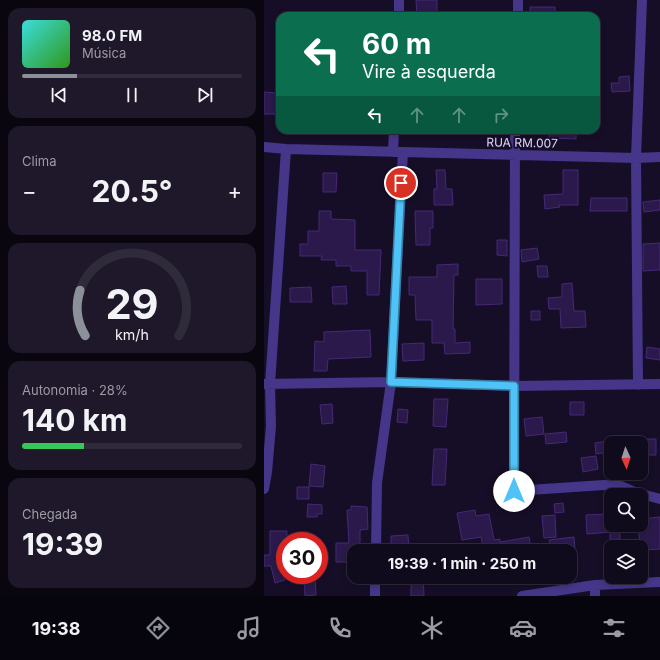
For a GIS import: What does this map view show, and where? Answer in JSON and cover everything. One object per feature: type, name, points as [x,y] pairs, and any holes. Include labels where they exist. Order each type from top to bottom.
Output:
[{"type":"street","points":[[399,0],[399,12]]},
{"type":"street","points":[[518,0],[518,12]]},
{"type":"street","points":[[638,385],[636,158],[642,0]]},
{"type":"street","points":[[376,544],[377,483],[391,382],[398,152],[395,134]]},
{"type":"street","points":[[515,134],[514,491],[621,486],[637,494],[660,499]]},
{"type":"street","name":"RUA RM.007","points":[[264,147],[286,149],[515,155],[636,158],[660,157]]},
{"type":"street","points":[[264,489],[271,426],[267,384],[286,149]]},
{"type":"street","points":[[267,384],[391,382],[514,386],[660,384]]},
{"type":"street","points":[[522,596],[595,585],[660,582]]},
{"type":"street","points":[[375,584],[375,596]]},
{"type":"street","points":[[595,585],[595,596]]},
{"type":"building","points":[[416,0],[437,0],[437,12],[417,12]]},
{"type":"building","points":[[530,7],[555,7],[555,12],[530,12]]},
{"type":"building","points":[[629,76],[630,91],[612,92],[611,83],[619,83],[619,77]]},
{"type":"building","points":[[264,92],[276,93],[276,114],[264,114]]},
{"type":"building","points":[[549,134],[576,134],[576,139],[549,138]]},
{"type":"building","points":[[436,170],[445,170],[446,189],[452,189],[453,205],[434,205],[434,189],[437,189]]},
{"type":"building","points":[[563,170],[578,170],[578,205],[559,205],[560,207],[545,209],[544,195],[563,194]]},
{"type":"building","points":[[323,173],[337,173],[336,192],[323,192]]},
{"type":"building","points":[[591,198],[627,198],[627,211],[590,211]]},
{"type":"building","points":[[660,200],[660,210],[644,212],[643,202]]},
{"type":"building","points":[[319,211],[331,211],[331,219],[355,220],[355,250],[381,250],[379,295],[367,295],[367,271],[351,271],[351,266],[336,266],[336,260],[321,260],[322,256],[300,256],[300,244],[308,244],[308,231],[319,231]]},
{"type":"building","points":[[415,211],[433,211],[433,228],[430,228],[430,245],[416,245]]},
{"type":"building","points":[[497,240],[507,240],[507,256],[497,255]]},
{"type":"building","points":[[660,243],[660,270],[643,271],[643,244]]},
{"type":"building","points":[[537,248],[539,259],[522,262],[521,250]]},
{"type":"building","points":[[458,264],[458,275],[454,275],[453,329],[455,329],[455,343],[470,342],[470,353],[445,354],[444,343],[432,343],[432,320],[416,320],[415,295],[409,295],[409,277],[437,277],[437,265]]},
{"type":"building","points":[[537,266],[547,266],[548,277],[538,277]]},
{"type":"building","points":[[476,279],[502,279],[502,304],[476,305]]},
{"type":"building","points":[[572,283],[574,311],[585,311],[586,327],[561,328],[560,309],[549,309],[548,298],[562,297],[562,284]]},
{"type":"building","points":[[346,286],[347,304],[333,304],[332,287]]},
{"type":"building","points":[[311,287],[312,302],[290,302],[290,288]]},
{"type":"building","points":[[531,311],[540,311],[540,320],[531,320]]},
{"type":"building","points":[[370,330],[371,357],[328,359],[327,371],[314,371],[315,341],[324,342],[324,332]]},
{"type":"building","points":[[424,343],[424,360],[403,361],[402,344]]},
{"type":"building","points":[[647,347],[660,349],[660,360],[646,358]]},
{"type":"building","points":[[434,399],[448,399],[446,427],[433,426]]},
{"type":"building","points":[[570,402],[584,402],[584,415],[570,415]]},
{"type":"building","points":[[332,404],[333,423],[322,424],[320,405]]},
{"type":"building","points":[[398,409],[408,410],[407,423],[397,422]]},
{"type":"building","points":[[542,417],[544,434],[526,436],[524,419]]},
{"type":"building","points":[[566,432],[567,442],[546,444],[545,434]]},
{"type":"building","points":[[648,439],[656,439],[656,455],[648,455]]},
{"type":"building","points":[[604,442],[604,453],[596,454],[595,443]]},
{"type":"building","points":[[434,449],[447,449],[445,485],[432,485]]},
{"type":"building","points":[[596,456],[598,469],[583,472],[581,458]]},
{"type":"building","points":[[311,464],[325,466],[323,487],[309,486]]},
{"type":"building","points":[[297,487],[309,487],[309,499],[297,499]]},
{"type":"building","points":[[563,503],[564,512],[555,513],[554,504]]},
{"type":"building","points":[[308,504],[322,505],[322,514],[317,514],[317,517],[307,517]]},
{"type":"building","points":[[351,506],[367,507],[368,529],[360,530],[360,544],[347,544],[347,562],[336,562],[336,543],[349,543],[347,510],[351,510]]},
{"type":"building","points":[[475,510],[476,516],[489,514],[494,540],[500,539],[500,542],[529,537],[530,544],[482,544],[481,537],[462,540],[457,513]]},
{"type":"building","points":[[604,514],[604,532],[610,532],[587,534],[586,515]]},
{"type":"building","points":[[555,515],[556,537],[544,538],[542,516]]},
{"type":"building","points":[[660,517],[660,549],[648,550],[648,540],[640,540],[639,532],[648,532],[648,518]]},
{"type":"building","points":[[270,531],[287,531],[276,532],[275,583],[271,566],[264,566],[264,555],[270,555]]},
{"type":"building","points":[[610,532],[620,532],[620,539],[610,540]]},
{"type":"building","points":[[408,535],[409,544],[391,544],[391,536]]},
{"type":"building","points":[[574,537],[575,544],[550,544],[549,540]]},
{"type":"building","points":[[304,584],[315,584],[316,595],[305,596]]},
{"type":"building","points":[[411,584],[423,584],[424,596],[411,596]]},
{"type":"route","points":[[401,183],[391,382],[514,386],[514,491]]}]
